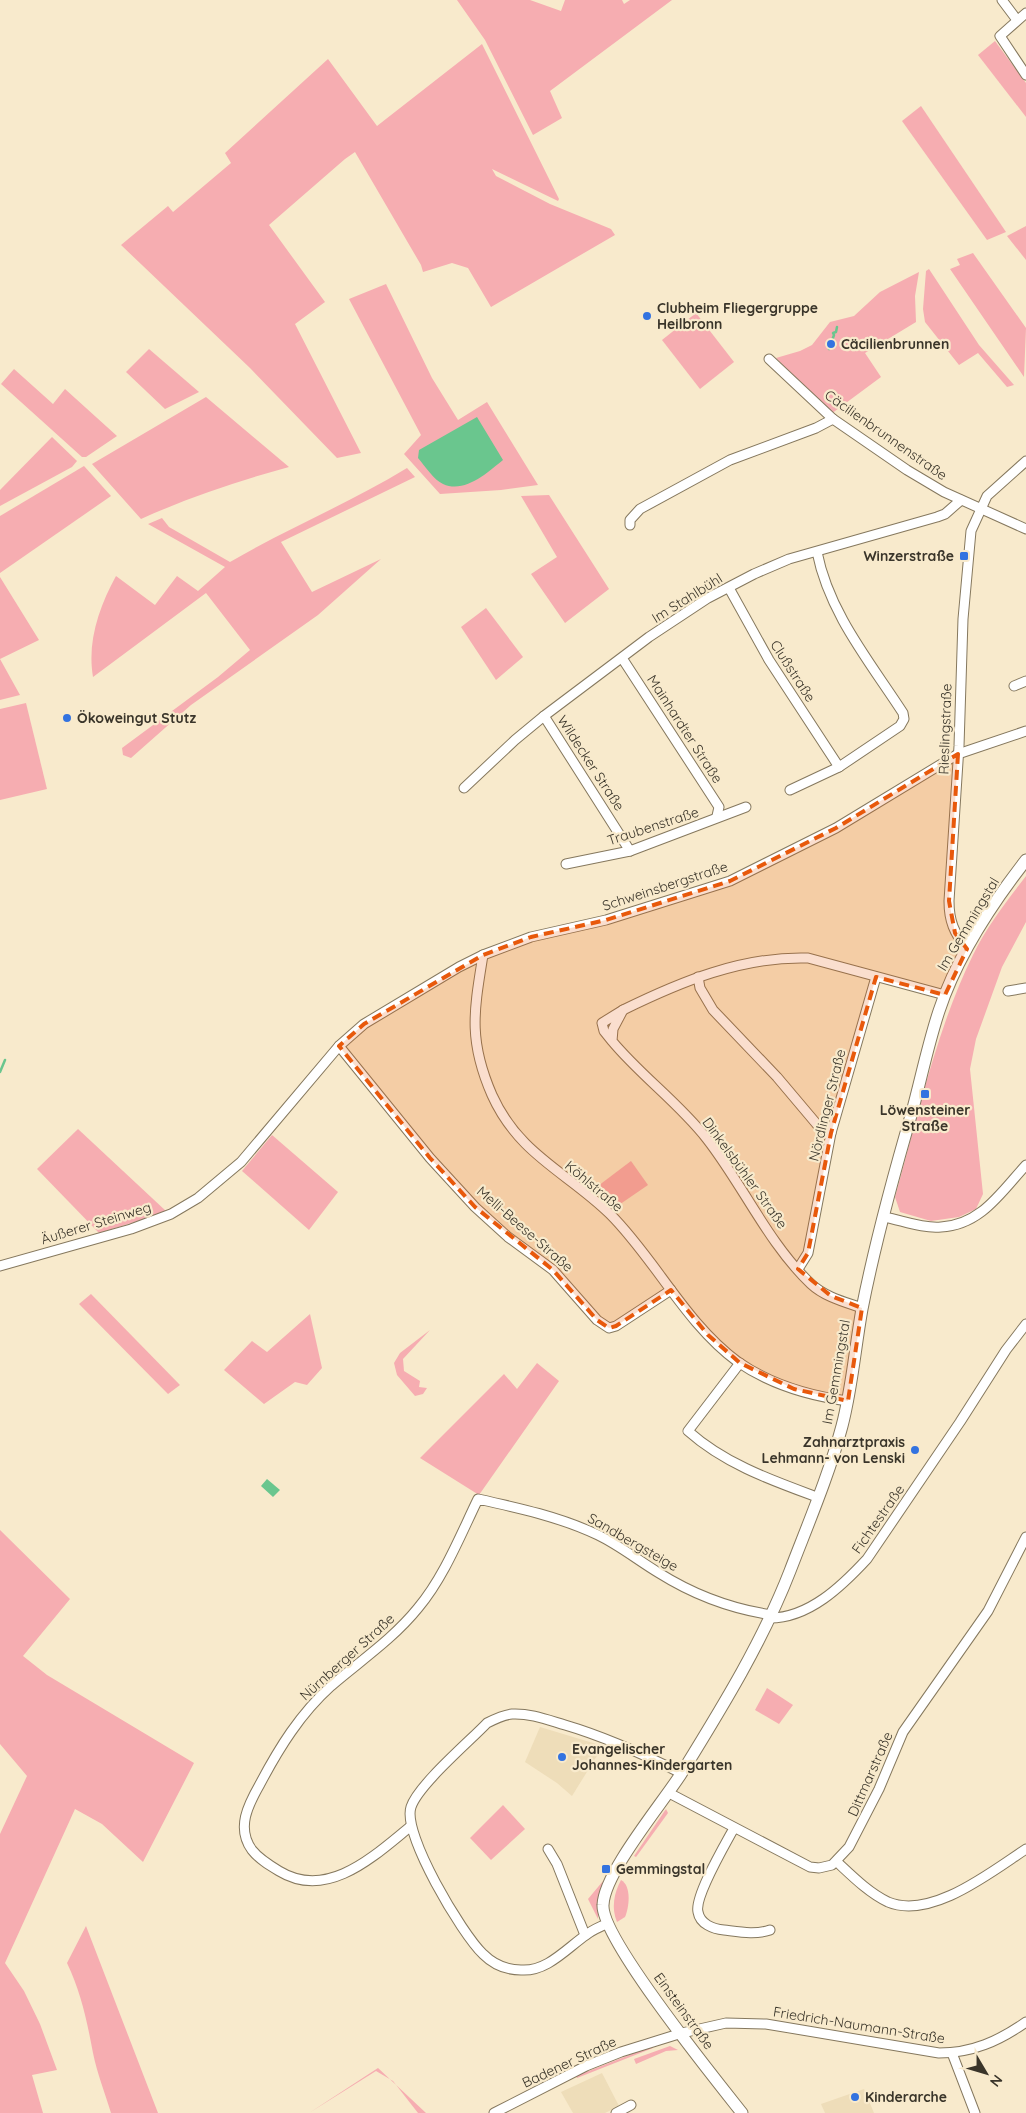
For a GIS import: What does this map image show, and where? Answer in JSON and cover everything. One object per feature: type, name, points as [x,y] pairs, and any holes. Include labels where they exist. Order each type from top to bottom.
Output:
[{"type":"street","points":[[1002,0],[1018,20]]},
{"type":"street","points":[[1026,13],[1000,36],[1026,75]]},
{"type":"street","name":"Cäcilienbrunnenstraße","points":[[769,359],[833,419],[907,470],[961,500],[1026,529]]},
{"type":"street","points":[[630,525],[633,516],[640,509],[713,469],[833,419]]},
{"type":"street","points":[[981,508],[991,491],[1026,461]]},
{"type":"street","name":"Im Stahlbühl","points":[[464,788],[515,740],[544,716],[680,616],[772,566],[937,517],[945,514],[961,500]]},
{"type":"street","name":"Rieslingstraße","points":[[967,948],[955,933],[949,914],[967,575],[971,530],[981,508]]},
{"type":"street","points":[[790,790],[839,767],[900,726],[904,719],[903,713],[842,620],[821,575],[817,552]]},
{"type":"street","name":"Clußstraße","points":[[729,588],[769,660],[839,767]]},
{"type":"street","name":"Mainhardter Straße","points":[[622,658],[719,807],[717,816]]},
{"type":"street","points":[[1014,686],[1026,681]]},
{"type":"street","name":"Wildecker Straße","points":[[544,716],[630,851]]},
{"type":"street","name":"Schweinsbergstraße","points":[[339,1046],[364,1024],[483,955],[530,936],[606,920],[730,882],[836,828],[958,754],[1026,731]]},
{"type":"street","name":"Traubenstraße","points":[[566,864],[630,851],[709,822],[717,816],[746,807]]},
{"type":"street","name":"Im Gemmingstal","points":[[606,1924],[602,1912],[608,1884],[681,1773],[737,1680],[771,1617],[832,1456],[848,1401],[862,1308],[884,1217],[945,995],[967,948],[999,897],[1026,860]]},
{"type":"street","name":"Köhlstraße","points":[[483,955],[474,1013],[477,1057],[493,1096],[521,1141],[609,1214],[708,1335],[740,1362],[794,1389],[848,1401]]},
{"type":"street","points":[[831,1132],[820,1128],[777,1077],[713,1010],[700,988],[698,977],[730,967],[789,958],[808,958],[945,995]]},
{"type":"street","name":"Dinkelsbühler Straße","points":[[698,977],[623,1010],[602,1023],[604,1031],[627,1059],[707,1139],[774,1238],[798,1269],[812,1284],[831,1296],[862,1308]]},
{"type":"street","name":"Nördlinger Straße","points":[[798,1269],[810,1245],[831,1132],[876,977]]},
{"type":"street","points":[[1008,991],[1026,988]]},
{"type":"street","name":"Äußerer Steinweg","points":[[0,1266],[131,1229],[171,1214],[198,1198],[241,1162],[339,1046]]},
{"type":"street","name":"Melli-Beese-Straße","points":[[339,1046],[430,1158],[475,1207],[508,1237],[553,1270],[597,1320],[609,1328],[616,1326],[671,1290]]},
{"type":"street","points":[[884,1217],[940,1228],[966,1222],[993,1203],[1026,1165]]},
{"type":"street","name":"Fichtestraße","points":[[771,1617],[791,1615],[820,1601],[850,1578],[868,1559],[950,1438],[1006,1350],[1026,1324]]},
{"type":"street","points":[[740,1362],[688,1431],[710,1450],[747,1470],[817,1496]]},
{"type":"street","name":"Sandbergsteige","points":[[478,1500],[556,1518],[579,1527],[600,1536],[661,1575],[700,1595],[732,1607],[771,1617]]},
{"type":"street","name":"Nürnberger Straße","points":[[411,1826],[350,1871],[330,1879],[312,1881],[293,1878],[262,1861],[246,1839],[243,1823],[250,1801],[294,1725],[329,1688],[398,1630],[427,1598],[478,1500]]},
{"type":"street","name":"Dittmarstraße","points":[[837,1862],[861,1826],[903,1732],[988,1611],[1026,1537]]},
{"type":"street","points":[[606,1924],[585,1935],[562,1955],[536,1968],[522,1971],[510,1969],[491,1960],[468,1935],[431,1878],[411,1826],[411,1807],[418,1795],[487,1723],[498,1717],[514,1714],[542,1718],[628,1747],[681,1773]]},
{"type":"street","points":[[669,1792],[810,1867],[819,1868],[837,1862],[860,1884],[888,1902],[912,1907],[932,1904],[965,1887],[1026,1849]]},
{"type":"street","points":[[734,1828],[706,1883],[697,1904],[698,1912],[706,1924],[720,1929],[759,1934],[770,1930]]},
{"type":"street","points":[[548,1849],[557,1864],[585,1935]]},
{"type":"street","name":"Einsteinstraße","points":[[606,1924],[641,1978],[742,2113]]},
{"type":"street","name":"Friedrich-Naumann-Straße","points":[[682,2033],[726,2024],[766,2024],[939,2053],[952,2053],[991,2044],[1026,2022]]},
{"type":"street","name":"Badener Straße","points":[[497,2112],[586,2066],[621,2052],[682,2033]]},
{"type":"street","points":[[952,2053],[975,2113]]},
{"type":"street","points":[[616,2113],[631,2105]]},
{"type":"highlighted area","points":[[958,754],[949,901],[955,933],[967,949],[945,995],[876,977],[831,1133],[808,1253],[798,1269],[831,1296],[862,1308],[848,1401],[794,1389],[740,1363],[708,1335],[671,1290],[616,1326],[609,1328],[597,1320],[553,1270],[475,1207],[430,1158],[339,1046],[364,1024],[483,955],[531,937],[606,920],[730,881],[836,828]]},
{"type":"shaded area","points":[[457,0],[530,0],[561,11],[565,0],[622,0],[624,4],[630,0],[672,0],[550,91],[562,118],[533,135],[485,40]]},
{"type":"shaded area","points":[[995,41],[1026,83],[1026,117],[978,55]]},
{"type":"shaded area","points":[[482,44],[559,199],[558,201],[492,169],[496,176],[550,204],[611,229],[615,235],[491,307],[468,268],[452,263],[423,272],[421,265],[355,152],[345,159],[269,225],[325,302],[295,324],[361,453],[337,458],[250,368],[121,245],[168,206],[173,212],[231,163],[225,153],[328,59],[377,126]]},
{"type":"shaded area","points":[[921,106],[1006,232],[987,240],[902,121]]},
{"type":"shaded area","points":[[1026,226],[1026,260],[1007,236]]},
{"type":"shaded area","points":[[973,253],[1026,328],[1024,377],[950,269],[960,265],[957,259]]},
{"type":"shaded area","points":[[929,269],[979,345],[1014,385],[1007,387],[978,353],[959,365],[925,322],[923,309],[926,271]]},
{"type":"shaded area","points":[[919,272],[915,296],[916,322],[865,353],[881,377],[831,414],[776,358],[800,351],[812,345],[830,322],[854,316],[880,292]]},
{"type":"shaded area","points":[[386,284],[432,378],[458,420],[487,402],[538,485],[501,490],[440,494],[404,454],[421,435],[349,299]]},
{"type":"shaded area","points":[[696,313],[734,362],[700,389],[662,340]]},
{"type":"shaded area","points":[[149,349],[199,392],[165,409],[126,372]]},
{"type":"shaded area","points":[[14,369],[53,404],[65,389],[117,436],[86,457],[82,457],[1,384]]},
{"type":"shaded area","points":[[206,397],[289,467],[214,490],[141,519],[92,464]]},
{"type":"shaded area","points":[[477,417],[503,460],[483,476],[468,484],[451,486],[443,484],[433,476],[418,458],[419,450]]},
{"type":"shaded area","points":[[52,437],[77,461],[72,467],[0,506],[0,490]]},
{"type":"shaded area","points":[[84,466],[111,496],[0,573],[0,516]]},
{"type":"shaded area","points":[[407,468],[415,477],[281,542],[312,592],[381,559],[318,615],[191,705],[131,758],[123,755],[122,748],[218,677],[250,650],[206,593],[93,677],[93,638],[104,600],[116,576],[155,605],[177,576],[198,591],[225,567],[148,524],[162,518],[169,527],[230,562]]},
{"type":"shaded area","points":[[549,495],[609,589],[565,623],[531,574],[557,557],[521,496]]},
{"type":"shaded area","points":[[0,577],[39,640],[0,659]]},
{"type":"shaded area","points":[[486,608],[523,657],[496,680],[461,627]]},
{"type":"shaded area","points":[[0,659],[20,695],[0,700]]},
{"type":"shaded area","points":[[26,703],[47,789],[0,800],[0,709]]},
{"type":"shaded area","points":[[1026,876],[1026,922],[1002,967],[976,1039],[970,1069],[983,1194],[976,1209],[959,1217],[931,1221],[900,1212],[895,1197],[948,1013],[979,944]]},
{"type":"shaded area","points":[[78,1129],[167,1212],[99,1233],[37,1169]]},
{"type":"shaded area","points":[[272,1135],[338,1192],[309,1230],[242,1171]]},
{"type":"shaded area","points":[[631,1161],[648,1185],[613,1209],[594,1189]]},
{"type":"shaded area","points":[[91,1294],[180,1385],[168,1394],[79,1304]]},
{"type":"shaded area","points":[[310,1314],[322,1368],[307,1385],[295,1382],[264,1404],[224,1370],[252,1341],[267,1352]]},
{"type":"shaded area","points":[[430,1330],[403,1359],[404,1371],[420,1381],[419,1387],[427,1388],[423,1394],[415,1396],[397,1375],[394,1363],[400,1353]]},
{"type":"shaded area","points":[[537,1363],[559,1381],[479,1495],[420,1458],[504,1374],[517,1389]]},
{"type":"shaded area","points":[[267,1479],[280,1490],[273,1497],[261,1486]]},
{"type":"shaded area","points":[[0,1530],[70,1599],[23,1656],[47,1675],[194,1763],[143,1862],[102,1824],[75,1809],[5,1963],[24,1991],[40,2024],[57,2070],[32,2075],[43,2113],[0,2113],[0,1834],[27,1776],[0,1744]]},
{"type":"shaded area","points":[[767,1688],[793,1705],[779,1724],[755,1710]]},
{"type":"shaded area","name":"Evangelischer Johannes-Kindergarten","points":[[540,1727],[603,1746],[572,1796],[557,1783],[525,1762]]},
{"type":"shaded area","points":[[503,1805],[525,1829],[491,1860],[470,1838]]},
{"type":"shaded area","points":[[666,1809],[668,1813],[636,1857],[634,1856]]},
{"type":"shaded area","points":[[621,1880],[627,1887],[628,1908],[625,1917],[617,1922],[614,1901]]},
{"type":"shaded area","points":[[603,1881],[598,1903],[598,1919],[588,1899]]},
{"type":"shaded area","points":[[86,1926],[158,2113],[111,2113],[93,2053],[80,1996],[67,1963]]},
{"type":"shaded area","points":[[652,2046],[653,2048],[577,2078],[576,2076]]},
{"type":"shaded area","points":[[670,2046],[678,2050],[666,2051],[636,2064],[634,2059]]},
{"type":"shaded area","points":[[378,2068],[390,2079],[376,2071],[309,2113]]},
{"type":"shaded area","points":[[602,2073],[619,2106],[605,2113],[573,2113],[561,2092]]},
{"type":"shaded area","points":[[396,2085],[426,2113],[418,2113]]},
{"type":"shaded area","name":"Kinderarche","points":[[864,2089],[874,2113],[825,2113],[821,2104]]},
{"type":"waterway","points":[[829,349],[833,333],[836,332],[837,327]]},
{"type":"waterway","points":[[0,1072],[5,1060]]},
{"type":"place","name":"Clubheim Fliegergruppe Heilbronn","points":[[647,316]]},
{"type":"place","name":"Cäcilienbrunnen","points":[[831,344]]},
{"type":"place","name":"Winzerstraße","points":[[964,556]]},
{"type":"place","name":"Ökoweingut Stutz","points":[[67,718]]},
{"type":"place","name":"Löwensteiner Straße","points":[[925,1094]]},
{"type":"place","name":"Zahnarztpraxis Lehmann- von Lenski","points":[[915,1450]]},
{"type":"place","name":"Evangelischer Johannes-Kindergarten","points":[[562,1757]]},
{"type":"place","name":"Gemmingstal","points":[[606,1869]]},
{"type":"place","name":"Kinderarche","points":[[855,2097]]}]
